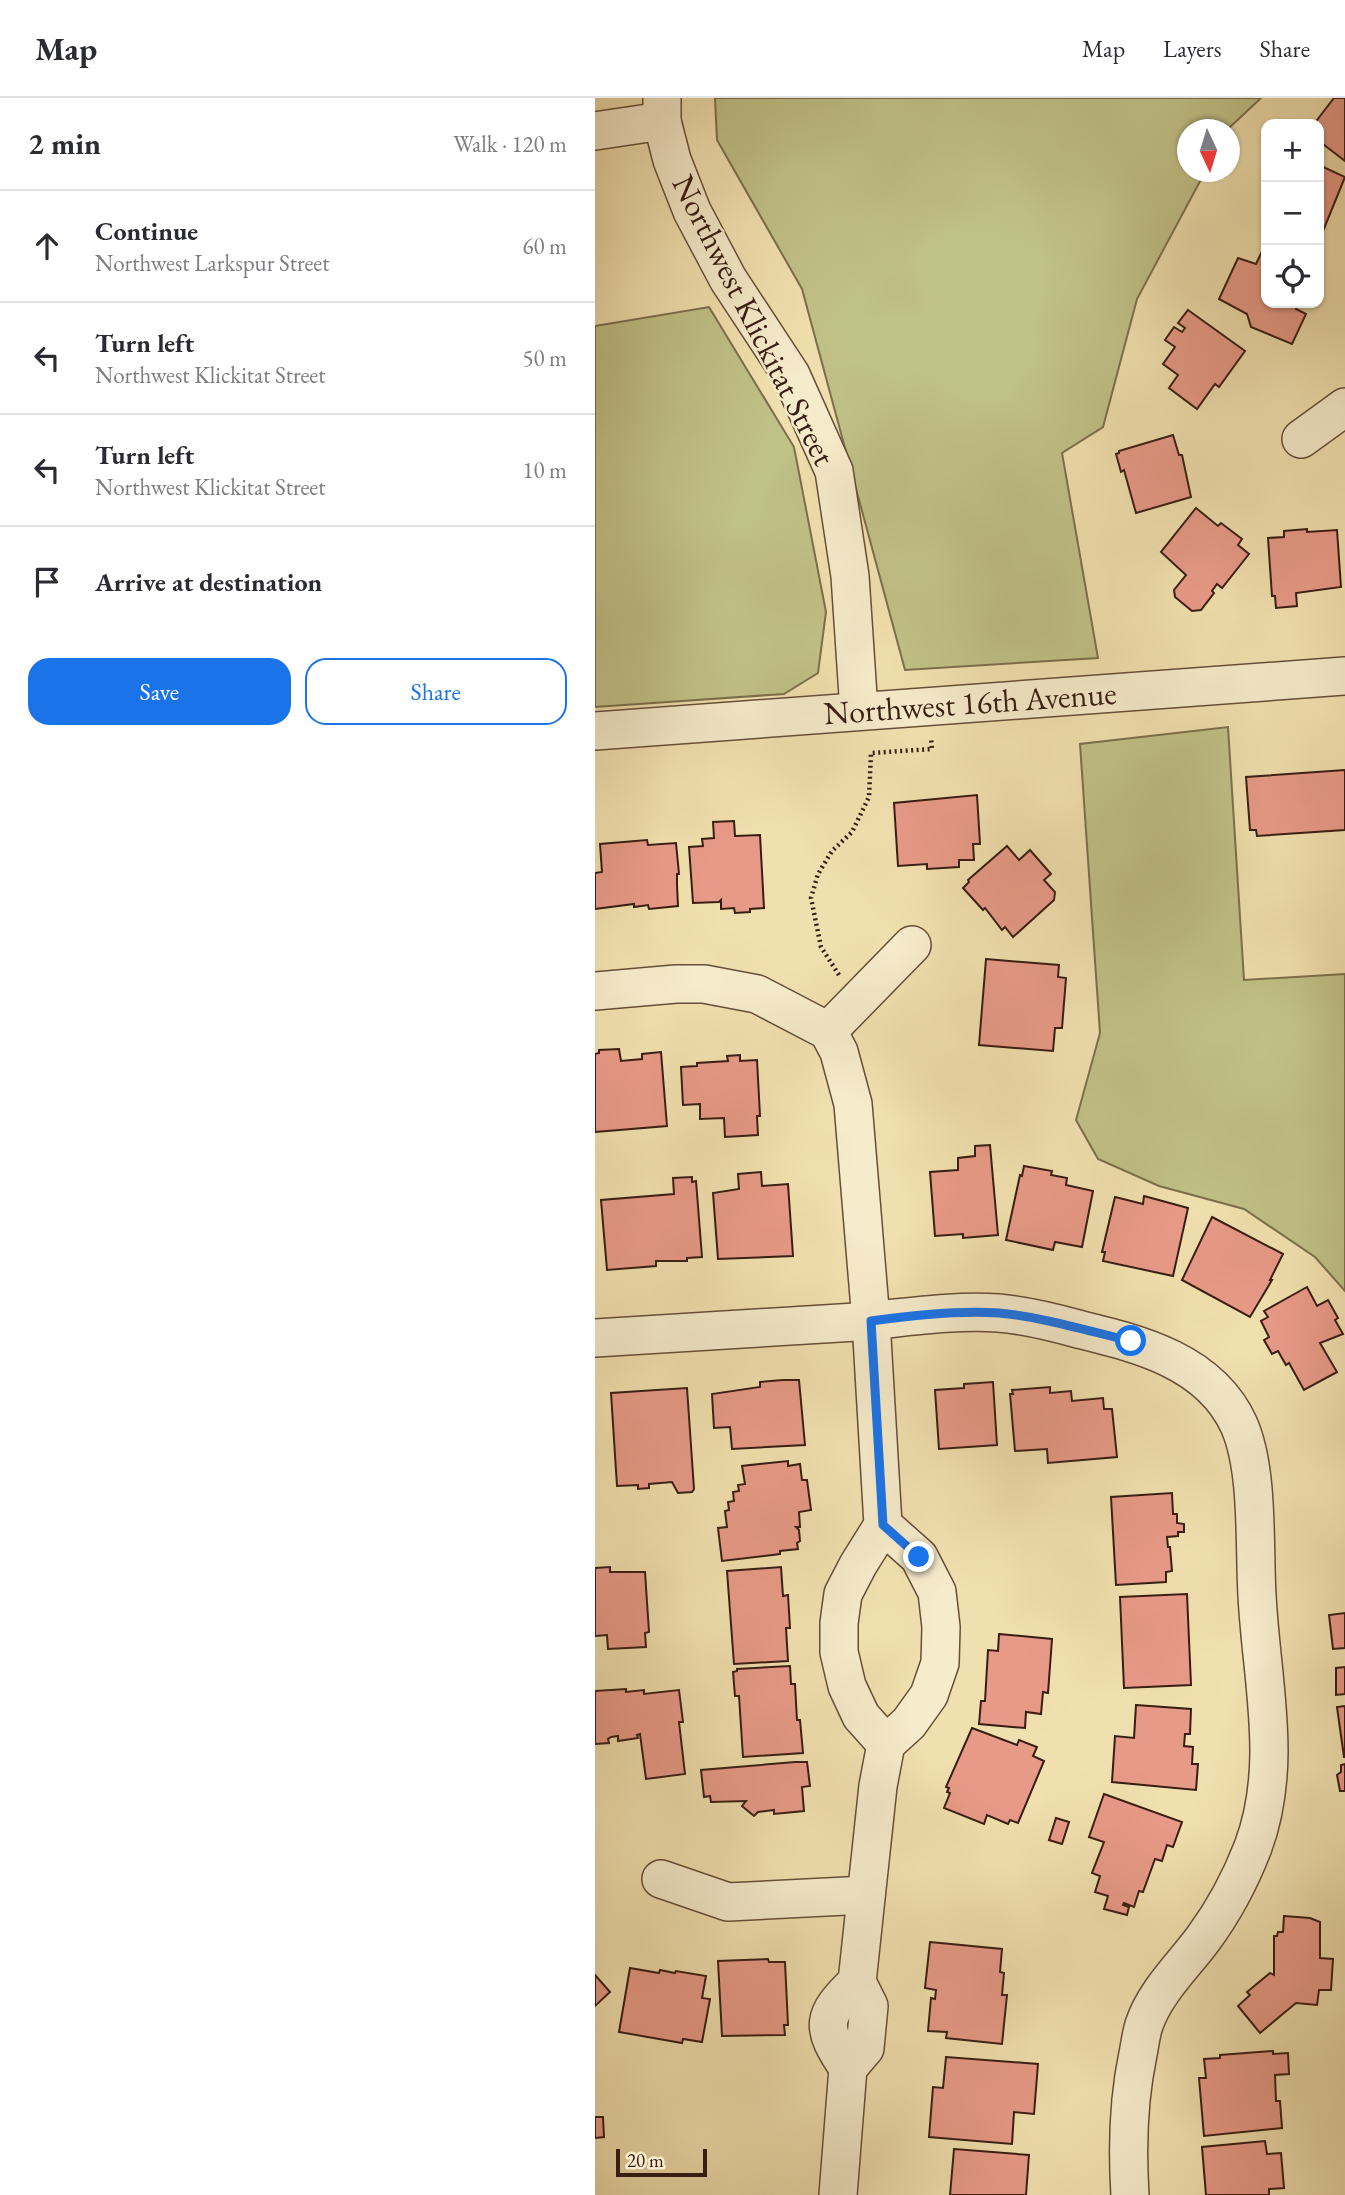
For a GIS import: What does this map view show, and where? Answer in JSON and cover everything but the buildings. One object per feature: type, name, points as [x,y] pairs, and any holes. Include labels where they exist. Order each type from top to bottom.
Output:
[{"type":"street","points":[[595,131],[662,110]]},
{"type":"street","name":"Northwest Klickitat Street","points":[[662,110],[672,160],[692,211],[728,279],[790,375],[834,471],[851,576],[859,711]]},
{"type":"street","points":[[1301,439],[1345,407]]},
{"type":"street","name":"Northwest 16th Avenue","points":[[595,732],[1345,676]]},
{"type":"street","points":[[828,1031],[912,945]]},
{"type":"street","points":[[595,991],[676,984],[723,986],[757,994],[828,1031],[839,1052],[853,1104],[871,1321],[883,1525],[843,1594],[839,1653],[847,1686],[861,1716],[886,1744]]},
{"type":"street","points":[[595,1338],[871,1321],[922,1314],[1000,1313],[1131,1341],[1173,1358],[1202,1378],[1224,1402],[1239,1425],[1252,1482],[1258,1628],[1269,1720],[1270,1762],[1263,1811],[1253,1847],[1204,1937],[1155,2003],[1144,2024],[1131,2090],[1128,2164],[1130,2195]]},
{"type":"street","points":[[838,2195],[848,2068],[828,2035],[830,2011],[857,1982],[878,1786],[886,1744],[909,1723],[929,1695],[940,1663],[941,1627],[937,1592],[919,1557],[883,1525]]},
{"type":"street","points":[[661,1879],[728,1902],[866,1895]]},
{"type":"path","points":[[856,1002],[821,947],[811,898],[818,874],[832,851],[852,832],[869,797],[871,753],[932,749],[929,706]]},
{"type":"green space","points":[[715,98],[1261,98],[1239,119],[1177,119],[1177,182],[1200,182],[1137,299],[1103,427],[1062,453],[1098,658],[905,670],[802,289],[717,140]]},
{"type":"green space","points":[[709,307],[794,447],[826,612],[818,673],[784,694],[595,707],[595,326]]},
{"type":"green space","points":[[1228,727],[1244,980],[1345,974],[1345,1291],[1315,1257],[1244,1209],[1159,1186],[1098,1159],[1076,1120],[1100,1033],[1080,744]]},
{"type":"route","points":[[919,1557],[883,1525],[871,1321],[922,1314],[1000,1313],[1131,1341]]}]
